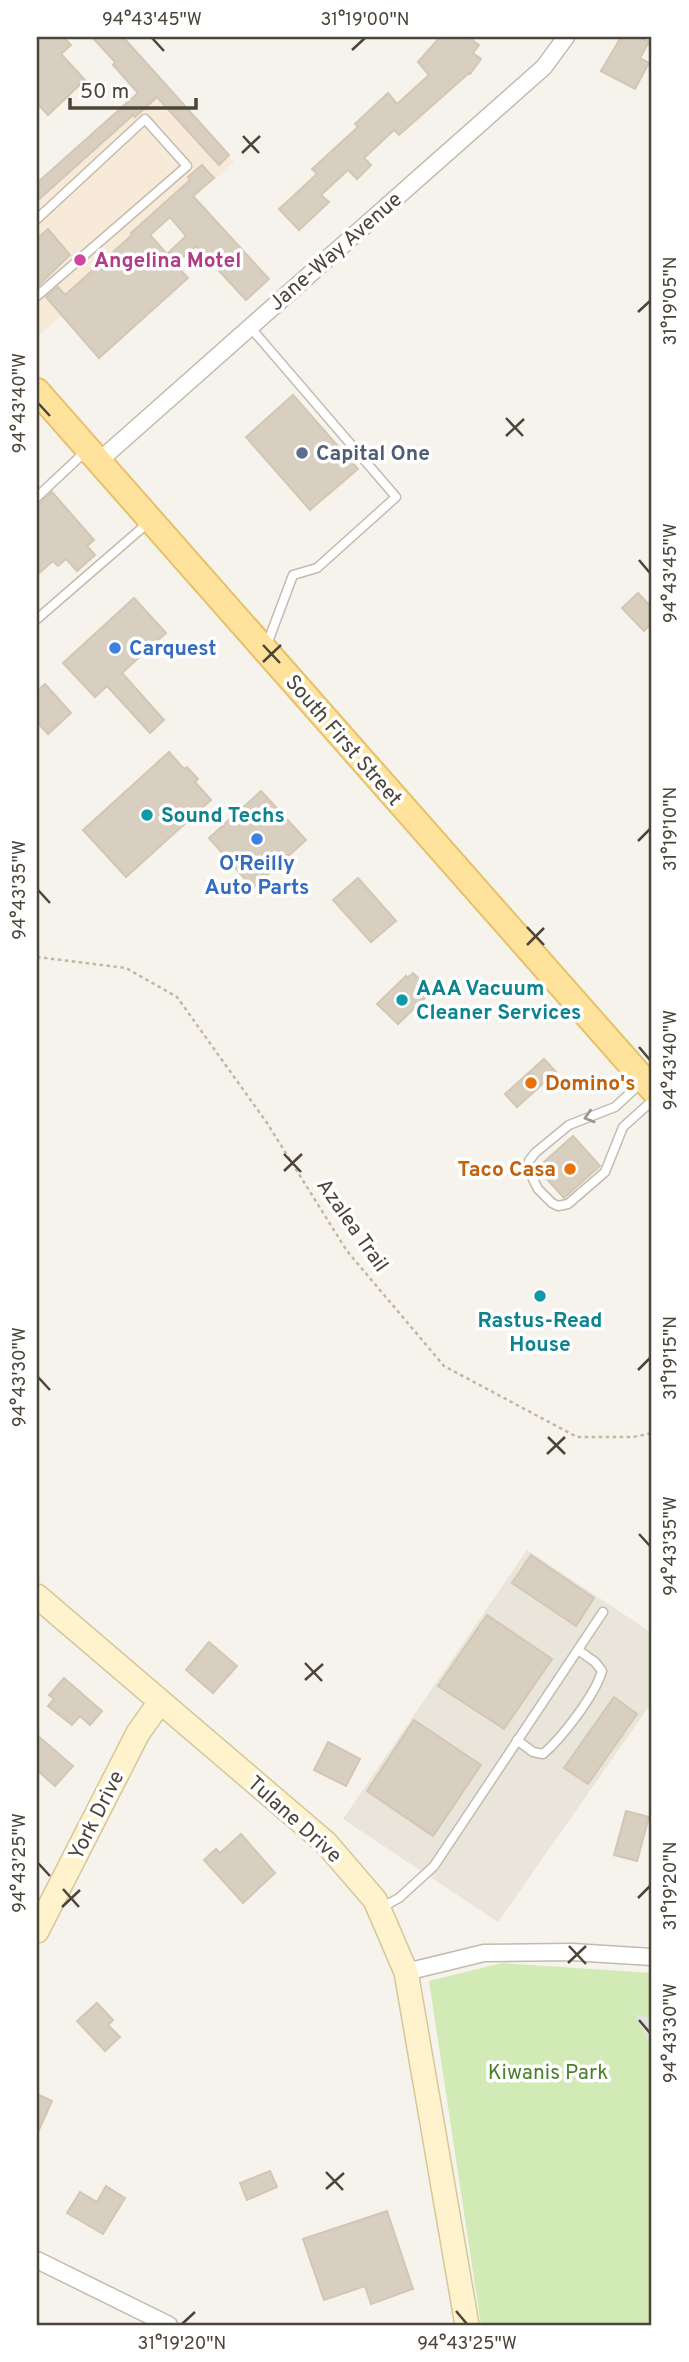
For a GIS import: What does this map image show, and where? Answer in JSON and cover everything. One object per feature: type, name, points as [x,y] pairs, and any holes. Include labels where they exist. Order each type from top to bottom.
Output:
[{"type":"main road","name":"South First Street","points":[[37,391],[650,1090]]},
{"type":"street","name":"Jane-Way Avenue","points":[[94,455],[250,327],[544,67],[566,37]]},
{"type":"street","name":"Tulane Drive","points":[[37,1596],[327,1843],[375,1900],[406,1972],[467,2325]]},
{"type":"street","name":"York Drive","points":[[37,1931],[138,1733],[160,1702]]},
{"type":"street","points":[[406,1972],[484,1953],[572,1952],[652,1957]]},
{"type":"street","points":[[37,2260],[169,2325]]},
{"type":"lane","points":[[37,219],[145,119],[187,166],[37,296]]},
{"type":"lane","points":[[250,327],[396,497],[317,568],[293,575],[265,649]]},
{"type":"lane","points":[[37,497],[94,455]]},
{"type":"lane","points":[[37,619],[151,520]]},
{"type":"lane","points":[[650,1090],[623,1127],[605,1172],[568,1204],[558,1206],[552,1203],[538,1189],[528,1169],[529,1161],[535,1153],[569,1125],[650,1090]]},
{"type":"lane","points":[[379,1909],[399,1898],[434,1866],[603,1612]]},
{"type":"lane","points":[[517,1740],[533,1752],[543,1754],[555,1744],[598,1684],[602,1671],[595,1662],[578,1650]]},
{"type":"path","name":"Azalea Trail","points":[[37,957],[125,968],[177,997],[267,1123],[346,1251],[444,1366],[577,1437],[633,1437],[652,1433]]},
{"type":"shaded area","name":"Angelina Motel","points":[[102,37],[123,37],[234,162],[37,337],[37,183],[138,93],[97,42]]},
{"type":"shaded area","points":[[527,1550],[652,1633],[652,1702],[498,1922],[343,1819]]},
{"type":"shaded area","points":[[635,2014],[652,2018],[652,2050]]},
{"type":"green space","name":"Kiwanis Park","points":[[502,1963],[652,1973],[652,2325],[481,2325],[429,1981]]},
{"type":"building","points":[[37,37],[63,37],[71,45],[61,54],[85,80],[48,115],[37,103]]},
{"type":"building","points":[[92,37],[123,37],[229,155],[219,165],[157,97],[135,117],[133,115],[37,201],[37,183],[138,93]]},
{"type":"building","points":[[440,37],[468,37],[479,45],[473,53],[481,59],[470,74],[399,135],[394,130],[364,158],[371,165],[357,179],[348,170],[321,195],[329,202],[299,230],[279,209],[317,174],[312,169],[358,127],[355,124],[388,93],[397,104],[429,75],[418,62]]},
{"type":"building","points":[[621,37],[639,37],[649,42],[640,58],[649,63],[635,89],[601,71]]},
{"type":"building","points":[[202,165],[214,178],[193,196],[269,279],[246,300],[196,246],[175,264],[188,278],[99,358],[46,297],[58,287],[65,295],[190,180],[188,177]],"holes":[[[170,217],[186,236],[167,254],[150,235]]]},
{"type":"building","points":[[48,229],[70,255],[37,287],[37,239]]},
{"type":"building","name":"Capital One","points":[[293,395],[358,469],[310,510],[246,437]]},
{"type":"building","points":[[52,492],[94,540],[87,546],[95,555],[77,571],[66,559],[58,566],[53,561],[37,575],[37,506]]},
{"type":"building","points":[[638,593],[652,608],[652,623],[644,631],[622,608]]},
{"type":"building","name":"Carquest","points":[[134,598],[166,633],[122,673],[164,720],[150,733],[107,686],[95,697],[63,663]]},
{"type":"building","points":[[45,684],[71,713],[48,734],[37,722],[37,691]]},
{"type":"building","name":"Sound Techs","points":[[169,752],[184,769],[187,767],[198,779],[195,782],[211,800],[126,877],[83,830]]},
{"type":"building","name":"O'Reilly Auto Parts","points":[[261,791],[306,840],[253,888],[209,838]]},
{"type":"building","points":[[358,878],[396,921],[371,942],[333,900]]},
{"type":"building","name":"AAA Vacuum Cleaner Services","points":[[413,973],[429,989],[425,993],[427,996],[398,1024],[377,1004],[406,976],[407,978]]},
{"type":"building","name":"Domino's","points":[[544,1059],[556,1072],[517,1107],[505,1094]]},
{"type":"building","name":"Taco Casa","points":[[573,1136],[600,1166],[564,1198],[537,1168]]},
{"type":"building","points":[[531,1555],[594,1598],[576,1626],[512,1583]]},
{"type":"building","points":[[487,1615],[552,1659],[504,1729],[438,1686]]},
{"type":"building","points":[[209,1642],[237,1666],[213,1693],[186,1670]]},
{"type":"building","points":[[64,1678],[102,1711],[90,1725],[80,1716],[72,1725],[48,1706],[54,1699],[49,1695]]},
{"type":"building","points":[[614,1697],[637,1714],[588,1784],[564,1768]]},
{"type":"building","points":[[414,1720],[481,1765],[433,1836],[367,1791]]},
{"type":"building","points":[[37,1735],[73,1766],[55,1786],[37,1770]]},
{"type":"building","points":[[328,1742],[360,1759],[346,1786],[314,1770]]},
{"type":"building","points":[[626,1811],[649,1817],[637,1861],[614,1855]]},
{"type":"building","points":[[241,1834],[275,1873],[243,1903],[204,1860],[216,1849],[220,1853]]},
{"type":"building","points":[[97,2003],[113,2020],[108,2025],[120,2037],[105,2051],[77,2021]]},
{"type":"building","points":[[37,2094],[52,2101],[37,2134]]},
{"type":"building","points":[[270,2171],[277,2187],[247,2200],[240,2183]]},
{"type":"building","points":[[106,2186],[125,2198],[103,2234],[67,2213],[80,2192],[97,2202]]},
{"type":"building","points":[[387,2211],[413,2289],[371,2304],[365,2286],[324,2300],[303,2239]]},
{"type":"place","name":"Angelina Motel","points":[[80,260]]},
{"type":"place","name":"Capital One","points":[[302,453]]},
{"type":"place","name":"Carquest","points":[[115,648]]},
{"type":"place","name":"Sound Techs","points":[[147,815]]},
{"type":"place","name":"O'Reilly Auto Parts","points":[[257,839]]},
{"type":"place","name":"AAA Vacuum Cleaner Services","points":[[402,1000]]},
{"type":"place","name":"Domino's","points":[[531,1083]]},
{"type":"place","name":"Taco Casa","points":[[570,1169]]},
{"type":"place","name":"Rastus-Read House","points":[[540,1296]]}]
